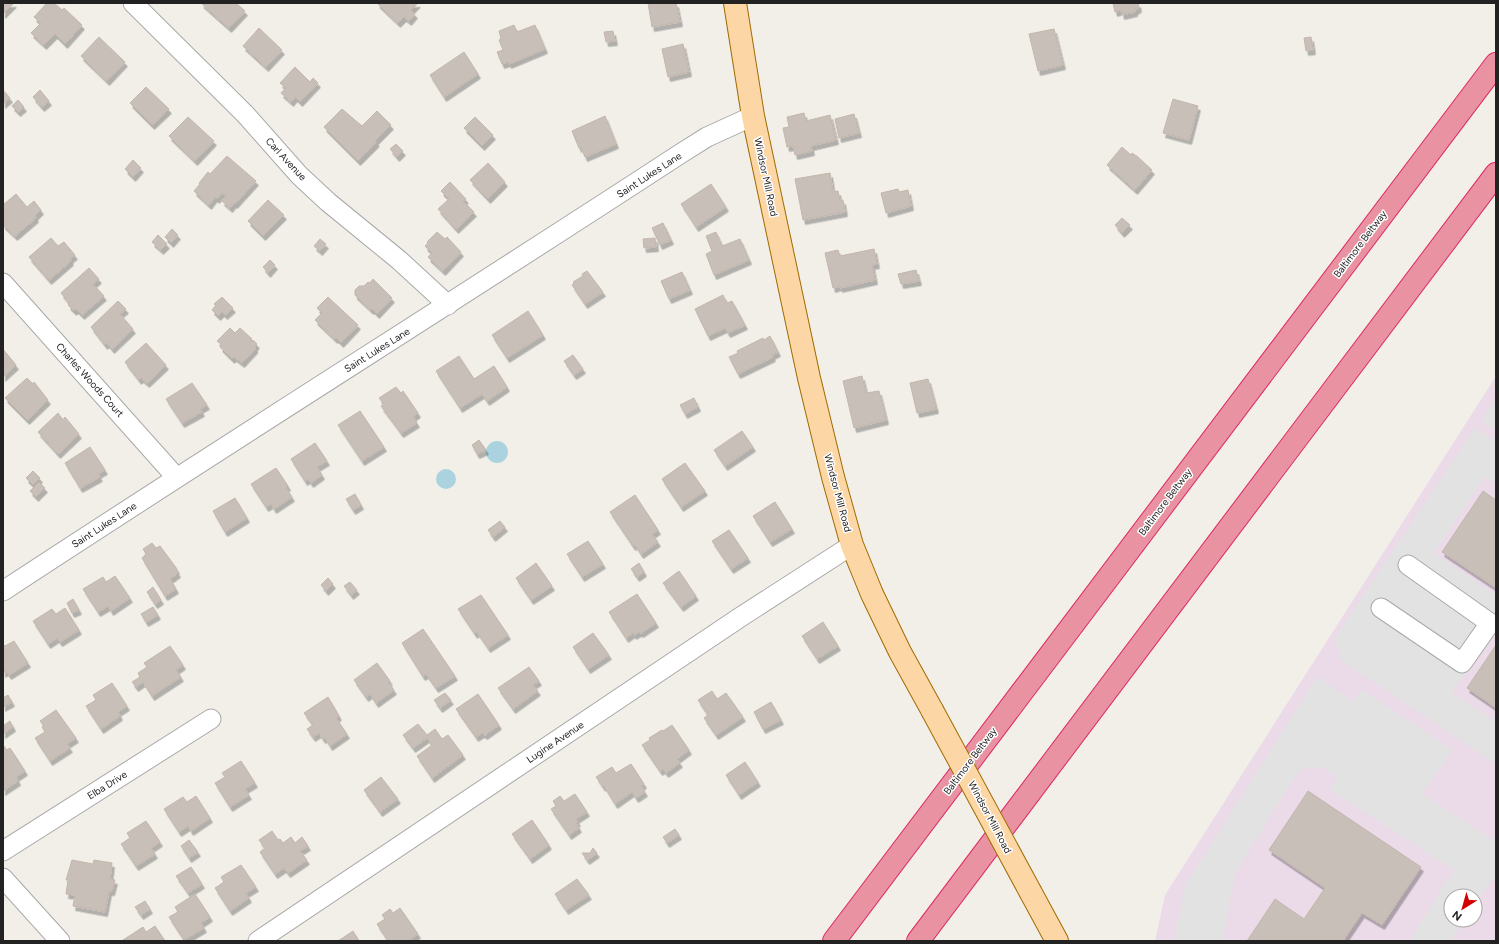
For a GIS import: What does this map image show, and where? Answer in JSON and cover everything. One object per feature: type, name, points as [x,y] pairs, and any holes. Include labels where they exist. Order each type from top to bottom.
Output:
[{"type":"highway","name":"Baltimore Beltway","points":[[834,941],[1496,64]]},
{"type":"highway","points":[[918,941],[1496,174]]},
{"type":"main road","name":"Windsor Mill Road","points":[[735,3],[753,116],[809,378],[832,477],[852,545],[872,594],[900,652],[1057,941]]},
{"type":"street","name":"Carl Avenue","points":[[133,3],[245,114],[299,175],[328,202],[399,260],[448,305]]},
{"type":"street","name":"Saint Lukes Lane","points":[[3,591],[176,477],[448,305],[707,137],[753,116]]},
{"type":"street","name":"Charles Woods Court","points":[[3,283],[176,477]]},
{"type":"street","name":"Lugine Avenue","points":[[258,941],[739,618],[852,545]]},
{"type":"street","points":[[1381,608],[1462,663],[1490,623],[1408,565]]},
{"type":"street","name":"Elba Drive","points":[[3,850],[211,719]]},
{"type":"street","points":[[3,878],[60,941]]},
{"type":"shaded area","points":[[1496,376],[1496,941],[1155,941],[1165,895]]},
{"type":"shaded area","points":[[1496,399],[1496,431],[1481,421]]},
{"type":"shaded area","points":[[1475,428],[1496,442],[1496,484],[1485,477],[1434,553],[1496,595],[1496,628],[1452,693],[1496,722],[1496,764],[1341,660],[1334,639]]},
{"type":"shaded area","points":[[1317,677],[1353,701],[1362,690],[1453,750],[1422,794],[1496,842],[1496,875],[1483,894],[1483,888],[1443,888],[1443,928],[1459,928],[1451,941],[1415,941],[1411,938],[1454,870],[1329,789],[1337,777],[1324,768],[1309,767],[1301,770],[1294,778],[1235,873],[1223,941],[1174,941],[1185,886]]},
{"type":"water","points":[[493,441],[501,441],[508,448],[508,456],[501,463],[493,463],[486,456],[486,448]]},
{"type":"water","points":[[446,469],[453,472],[456,479],[453,486],[446,489],[439,486],[436,479],[439,472]]},
{"type":"building","points":[[3,3],[14,3],[3,14]]},
{"type":"building","points":[[47,3],[54,3],[62,10],[64,8],[82,25],[65,44],[55,34],[44,45],[31,33],[41,23],[34,17]]},
{"type":"building","points":[[201,3],[236,3],[245,11],[229,28]]},
{"type":"building","points":[[377,3],[418,3],[411,10],[415,14],[409,21],[404,17],[398,23]]},
{"type":"building","points":[[648,3],[676,3],[680,22],[652,27]]},
{"type":"building","points":[[1113,3],[1138,3],[1139,8],[1135,10],[1135,12],[1122,15],[1121,10],[1115,12]]},
{"type":"building","points":[[514,25],[517,32],[535,25],[545,49],[509,64],[508,62],[502,64],[497,52],[503,50],[499,40],[501,39],[499,31]]},
{"type":"building","points":[[259,28],[282,50],[266,67],[243,46]]},
{"type":"building","points":[[1054,29],[1063,65],[1038,71],[1029,34]]},
{"type":"building","points":[[613,31],[615,41],[606,42],[604,32]]},
{"type":"building","points":[[99,37],[125,62],[107,81],[81,56]]},
{"type":"building","points":[[1311,37],[1313,50],[1306,51],[1304,38]]},
{"type":"building","points":[[683,44],[689,72],[668,77],[662,49]]},
{"type":"building","points":[[464,52],[478,74],[444,97],[430,75]]},
{"type":"building","points":[[295,67],[310,82],[313,78],[318,83],[300,102],[295,97],[291,102],[281,93],[286,88],[280,83]]},
{"type":"building","points":[[146,87],[169,109],[152,125],[130,103]]},
{"type":"building","points":[[3,90],[10,98],[3,104]]},
{"type":"building","points":[[40,90],[49,101],[42,107],[33,97]]},
{"type":"building","points":[[1173,99],[1198,106],[1189,140],[1163,133]]},
{"type":"building","points":[[18,100],[24,107],[18,112],[12,106]]},
{"type":"building","points":[[342,109],[362,126],[377,111],[391,125],[358,161],[324,127]]},
{"type":"building","points":[[804,113],[806,121],[830,115],[836,140],[811,146],[812,151],[795,155],[793,146],[787,147],[783,128],[789,127],[787,117]]},
{"type":"building","points":[[854,114],[859,133],[839,138],[835,119]]},
{"type":"building","points":[[605,116],[616,144],[585,157],[581,147],[579,148],[572,131]]},
{"type":"building","points":[[188,117],[214,141],[195,161],[169,136]]},
{"type":"building","points":[[475,117],[493,135],[482,146],[464,128]]},
{"type":"building","points":[[396,144],[403,151],[397,157],[390,149]]},
{"type":"building","points":[[1122,147],[1131,155],[1132,153],[1138,157],[1152,170],[1135,190],[1107,165]]},
{"type":"building","points":[[227,156],[256,181],[230,208],[222,201],[226,196],[222,193],[217,199],[215,197],[209,205],[194,191],[208,172],[210,174]]},
{"type":"building","points":[[133,160],[141,168],[133,177],[125,169]]},
{"type":"building","points":[[488,163],[505,182],[488,199],[470,180]]},
{"type":"building","points":[[830,173],[833,192],[838,191],[840,200],[843,200],[845,212],[803,220],[795,179]]},
{"type":"building","points":[[450,182],[466,199],[463,201],[474,212],[456,229],[438,209],[449,199],[441,191]]},
{"type":"building","points":[[711,184],[726,207],[696,227],[681,204]]},
{"type":"building","points":[[898,189],[899,192],[908,190],[911,206],[886,213],[881,193]]},
{"type":"building","points":[[16,194],[27,207],[34,201],[41,210],[35,216],[36,218],[15,236],[3,225],[3,205]]},
{"type":"building","points":[[268,200],[284,215],[263,236],[248,221]]},
{"type":"building","points":[[1122,218],[1130,225],[1122,233],[1115,225]]},
{"type":"building","points":[[663,223],[671,240],[660,245],[652,228]]},
{"type":"building","points":[[172,229],[178,235],[171,243],[165,237]]},
{"type":"building","points":[[437,232],[445,239],[447,237],[461,252],[443,271],[428,257],[432,253],[425,246]]},
{"type":"building","points":[[716,232],[722,246],[740,239],[749,260],[714,275],[706,254],[712,251],[706,236]]},
{"type":"building","points":[[158,235],[167,244],[161,250],[152,242]]},
{"type":"building","points":[[51,238],[58,246],[64,242],[75,255],[70,259],[71,261],[49,280],[29,257]]},
{"type":"building","points":[[655,238],[656,247],[644,248],[643,239]]},
{"type":"building","points":[[320,239],[326,244],[320,251],[314,246]]},
{"type":"building","points":[[874,249],[877,264],[872,265],[875,280],[840,288],[840,286],[833,288],[825,253],[838,250],[840,256]]},
{"type":"building","points":[[270,260],[275,265],[268,273],[263,267]]},
{"type":"building","points":[[89,268],[99,279],[93,284],[104,296],[82,315],[76,309],[74,311],[68,305],[70,304],[61,293]]},
{"type":"building","points":[[916,270],[919,281],[901,284],[898,274]]},
{"type":"building","points":[[587,271],[603,292],[585,304],[572,285],[574,283],[573,282],[583,276],[582,274]]},
{"type":"building","points":[[682,272],[690,290],[669,299],[661,281]]},
{"type":"building","points":[[373,279],[392,298],[377,314],[355,295],[355,290],[359,286],[364,286],[368,282],[370,283]]},
{"type":"building","points":[[723,295],[727,303],[732,301],[745,325],[728,333],[725,328],[708,336],[695,309]]},
{"type":"building","points":[[222,297],[233,308],[225,315],[222,312],[218,316],[212,310],[216,305],[214,304]]},
{"type":"building","points":[[328,297],[358,325],[341,343],[315,320],[322,313],[317,308]]},
{"type":"building","points":[[118,301],[126,309],[120,314],[133,329],[112,349],[107,343],[105,345],[91,327]]},
{"type":"building","points":[[528,311],[543,335],[507,358],[492,335]]},
{"type":"building","points":[[230,328],[235,333],[240,328],[252,339],[250,341],[251,342],[253,340],[257,344],[255,349],[242,363],[234,357],[232,359],[220,347],[222,345],[217,341]]},
{"type":"building","points":[[770,336],[778,352],[772,355],[773,357],[738,374],[729,357],[738,353],[737,351]]},
{"type":"building","points":[[146,343],[166,365],[147,383],[141,378],[139,380],[125,362]]},
{"type":"building","points":[[3,349],[16,365],[3,377]]},
{"type":"building","points":[[573,355],[583,369],[574,375],[564,361]]},
{"type":"building","points":[[459,356],[474,379],[494,366],[507,387],[487,401],[482,394],[460,408],[436,371]]},
{"type":"building","points":[[862,376],[866,393],[879,391],[886,420],[854,428],[843,381]]},
{"type":"building","points":[[27,378],[33,384],[34,382],[48,400],[27,420],[5,398]]},
{"type":"building","points":[[928,379],[936,409],[917,413],[910,383]]},
{"type":"building","points":[[192,383],[207,405],[200,409],[202,412],[182,423],[166,399]]},
{"type":"building","points":[[396,387],[401,393],[403,391],[418,413],[413,417],[417,423],[401,433],[381,406],[384,404],[379,398]]},
{"type":"building","points":[[694,398],[698,407],[685,414],[680,405]]},
{"type":"building","points":[[360,411],[384,447],[362,461],[338,425]]},
{"type":"building","points":[[58,413],[63,420],[65,417],[79,434],[58,454],[38,432]]},
{"type":"building","points":[[742,431],[753,447],[725,466],[714,450]]},
{"type":"building","points":[[479,440],[486,450],[477,454],[472,445]]},
{"type":"building","points":[[315,443],[327,461],[317,467],[322,475],[311,483],[308,479],[305,481],[291,459]]},
{"type":"building","points":[[90,447],[105,470],[98,474],[100,477],[80,488],[65,463]]},
{"type":"building","points":[[685,463],[705,491],[681,507],[662,479]]},
{"type":"building","points":[[276,468],[288,486],[286,488],[292,497],[274,509],[271,504],[266,507],[251,484]]},
{"type":"building","points":[[33,471],[40,478],[33,485],[26,478]]},
{"type":"building","points":[[39,482],[45,488],[36,497],[30,491]]},
{"type":"building","points":[[1483,491],[1496,500],[1496,588],[1442,552]]},
{"type":"building","points":[[355,494],[361,505],[353,510],[346,499]]},
{"type":"building","points":[[635,495],[658,530],[652,534],[658,542],[641,554],[635,545],[633,546],[610,512]]},
{"type":"building","points":[[235,498],[247,518],[225,532],[213,511]]},
{"type":"building","points":[[775,502],[792,529],[770,542],[753,516]]},
{"type":"building","points":[[500,521],[505,527],[493,537],[488,530]]},
{"type":"building","points":[[729,530],[748,558],[731,569],[712,541]]},
{"type":"building","points":[[588,541],[603,564],[582,577],[567,554]]},
{"type":"building","points":[[152,543],[156,548],[160,546],[177,569],[176,570],[178,573],[170,579],[176,589],[165,596],[142,558],[146,554],[143,549]]},
{"type":"building","points":[[536,563],[552,586],[531,600],[516,578]]},
{"type":"building","points":[[639,563],[644,572],[637,577],[631,569]]},
{"type":"building","points":[[679,571],[696,596],[681,607],[663,583]]},
{"type":"building","points":[[115,576],[130,598],[111,611],[108,606],[98,612],[83,589],[103,577],[106,582]]},
{"type":"building","points":[[328,578],[333,584],[326,591],[321,585]]},
{"type":"building","points":[[350,582],[357,590],[351,595],[344,586]]},
{"type":"building","points":[[153,587],[161,600],[155,604],[147,592]]},
{"type":"building","points":[[637,594],[656,623],[641,633],[639,632],[634,635],[633,633],[626,638],[609,612]]},
{"type":"building","points":[[481,595],[508,635],[488,648],[477,632],[475,634],[458,609]]},
{"type":"building","points":[[73,599],[79,610],[72,613],[67,603]]},
{"type":"building","points":[[153,607],[158,615],[146,622],[141,614]]},
{"type":"building","points":[[65,608],[79,630],[60,642],[57,638],[48,644],[33,621],[52,609],[56,614]]},
{"type":"building","points":[[823,622],[838,646],[817,659],[802,636]]},
{"type":"building","points":[[423,629],[455,676],[436,688],[426,674],[423,676],[422,675],[402,643]]},
{"type":"building","points":[[593,633],[609,655],[588,669],[573,647]]},
{"type":"building","points":[[14,641],[28,663],[9,675],[6,671],[3,673],[3,644],[5,646]]},
{"type":"building","points":[[1496,645],[1496,708],[1467,688]]},
{"type":"building","points":[[170,646],[183,665],[176,670],[181,677],[152,696],[143,682],[136,687],[132,682],[140,677],[138,673],[147,667],[144,663]]},
{"type":"building","points":[[377,663],[390,681],[388,682],[394,690],[376,703],[370,694],[366,697],[354,680]]},
{"type":"building","points":[[529,667],[539,681],[533,685],[538,691],[513,709],[498,688]]},
{"type":"building","points":[[112,683],[127,706],[118,712],[120,716],[101,729],[86,706],[96,700],[93,695]]},
{"type":"building","points":[[712,691],[717,699],[726,693],[743,717],[716,735],[704,718],[708,715],[698,700]]},
{"type":"building","points":[[445,693],[451,700],[440,708],[434,700]]},
{"type":"building","points":[[478,694],[499,725],[485,735],[482,733],[476,737],[456,709]]},
{"type":"building","points":[[8,695],[12,702],[3,707],[3,698]]},
{"type":"building","points":[[328,697],[339,716],[336,718],[347,734],[330,746],[325,738],[323,739],[319,733],[313,737],[307,729],[313,725],[304,713]]},
{"type":"building","points":[[771,702],[781,720],[763,729],[754,712]]},
{"type":"building","points":[[56,710],[76,738],[67,744],[70,748],[50,761],[35,738],[45,732],[42,727],[44,726],[40,721]]},
{"type":"building","points":[[10,721],[13,727],[3,734],[3,726]]},
{"type":"building","points":[[418,724],[427,735],[435,729],[442,739],[448,735],[463,755],[432,778],[417,756],[432,745],[427,738],[413,748],[403,735]]},
{"type":"building","points":[[672,725],[689,750],[677,759],[680,763],[666,773],[663,769],[660,771],[642,745],[650,740],[649,738]]},
{"type":"building","points":[[3,745],[7,750],[10,748],[25,771],[16,777],[18,781],[3,791]]},
{"type":"building","points":[[241,761],[255,783],[245,789],[249,795],[230,807],[215,783],[225,777],[222,773]]},
{"type":"building","points":[[745,762],[758,782],[739,795],[726,775]]},
{"type":"building","points":[[631,764],[644,784],[641,786],[645,792],[636,798],[632,792],[615,804],[604,786],[603,787],[596,777],[612,767],[616,773]]},
{"type":"building","points":[[381,777],[398,799],[380,812],[364,790]]},
{"type":"building","points":[[1308,791],[1421,867],[1382,925],[1362,913],[1343,941],[1247,941],[1275,899],[1304,919],[1325,888],[1269,850]]},
{"type":"building","points":[[575,794],[587,812],[576,819],[578,822],[576,823],[579,828],[569,835],[551,809],[556,806],[553,801],[560,796],[564,801]]},
{"type":"building","points":[[196,796],[210,818],[191,831],[188,826],[179,832],[164,809],[183,797],[187,802]]},
{"type":"building","points":[[532,820],[549,845],[530,859],[512,834]]},
{"type":"building","points":[[146,821],[160,842],[151,848],[155,854],[136,866],[121,844],[130,838],[127,833]]},
{"type":"building","points":[[675,829],[679,835],[667,843],[663,837]]},
{"type":"building","points":[[272,831],[278,840],[280,839],[283,843],[291,837],[295,843],[302,837],[308,846],[300,851],[307,860],[288,873],[284,868],[275,874],[260,852],[265,848],[259,840]]},
{"type":"building","points":[[189,840],[198,852],[189,858],[181,846]]},
{"type":"building","points":[[593,848],[597,853],[587,860],[582,853],[590,853]]},
{"type":"building","points":[[72,860],[93,864],[94,860],[112,863],[110,879],[115,880],[112,891],[109,891],[105,912],[73,906],[75,895],[66,894],[68,880],[66,880]]},
{"type":"building","points":[[241,865],[256,887],[246,893],[249,898],[230,911],[215,888],[224,882],[221,877]]},
{"type":"building","points":[[191,867],[202,884],[188,893],[176,876]]},
{"type":"building","points":[[577,879],[589,895],[566,910],[555,894]]},
{"type":"building","points":[[195,894],[210,917],[201,923],[204,928],[184,940],[169,917],[178,912],[175,907]]},
{"type":"building","points":[[145,901],[150,909],[141,915],[135,907]]},
{"type":"building","points":[[400,908],[418,934],[408,941],[388,941],[377,924],[385,919],[382,915],[390,909],[393,913]]},
{"type":"building","points":[[155,926],[165,941],[123,940],[143,927],[146,932]]},
{"type":"building","points":[[353,931],[359,941],[338,941]]}]
